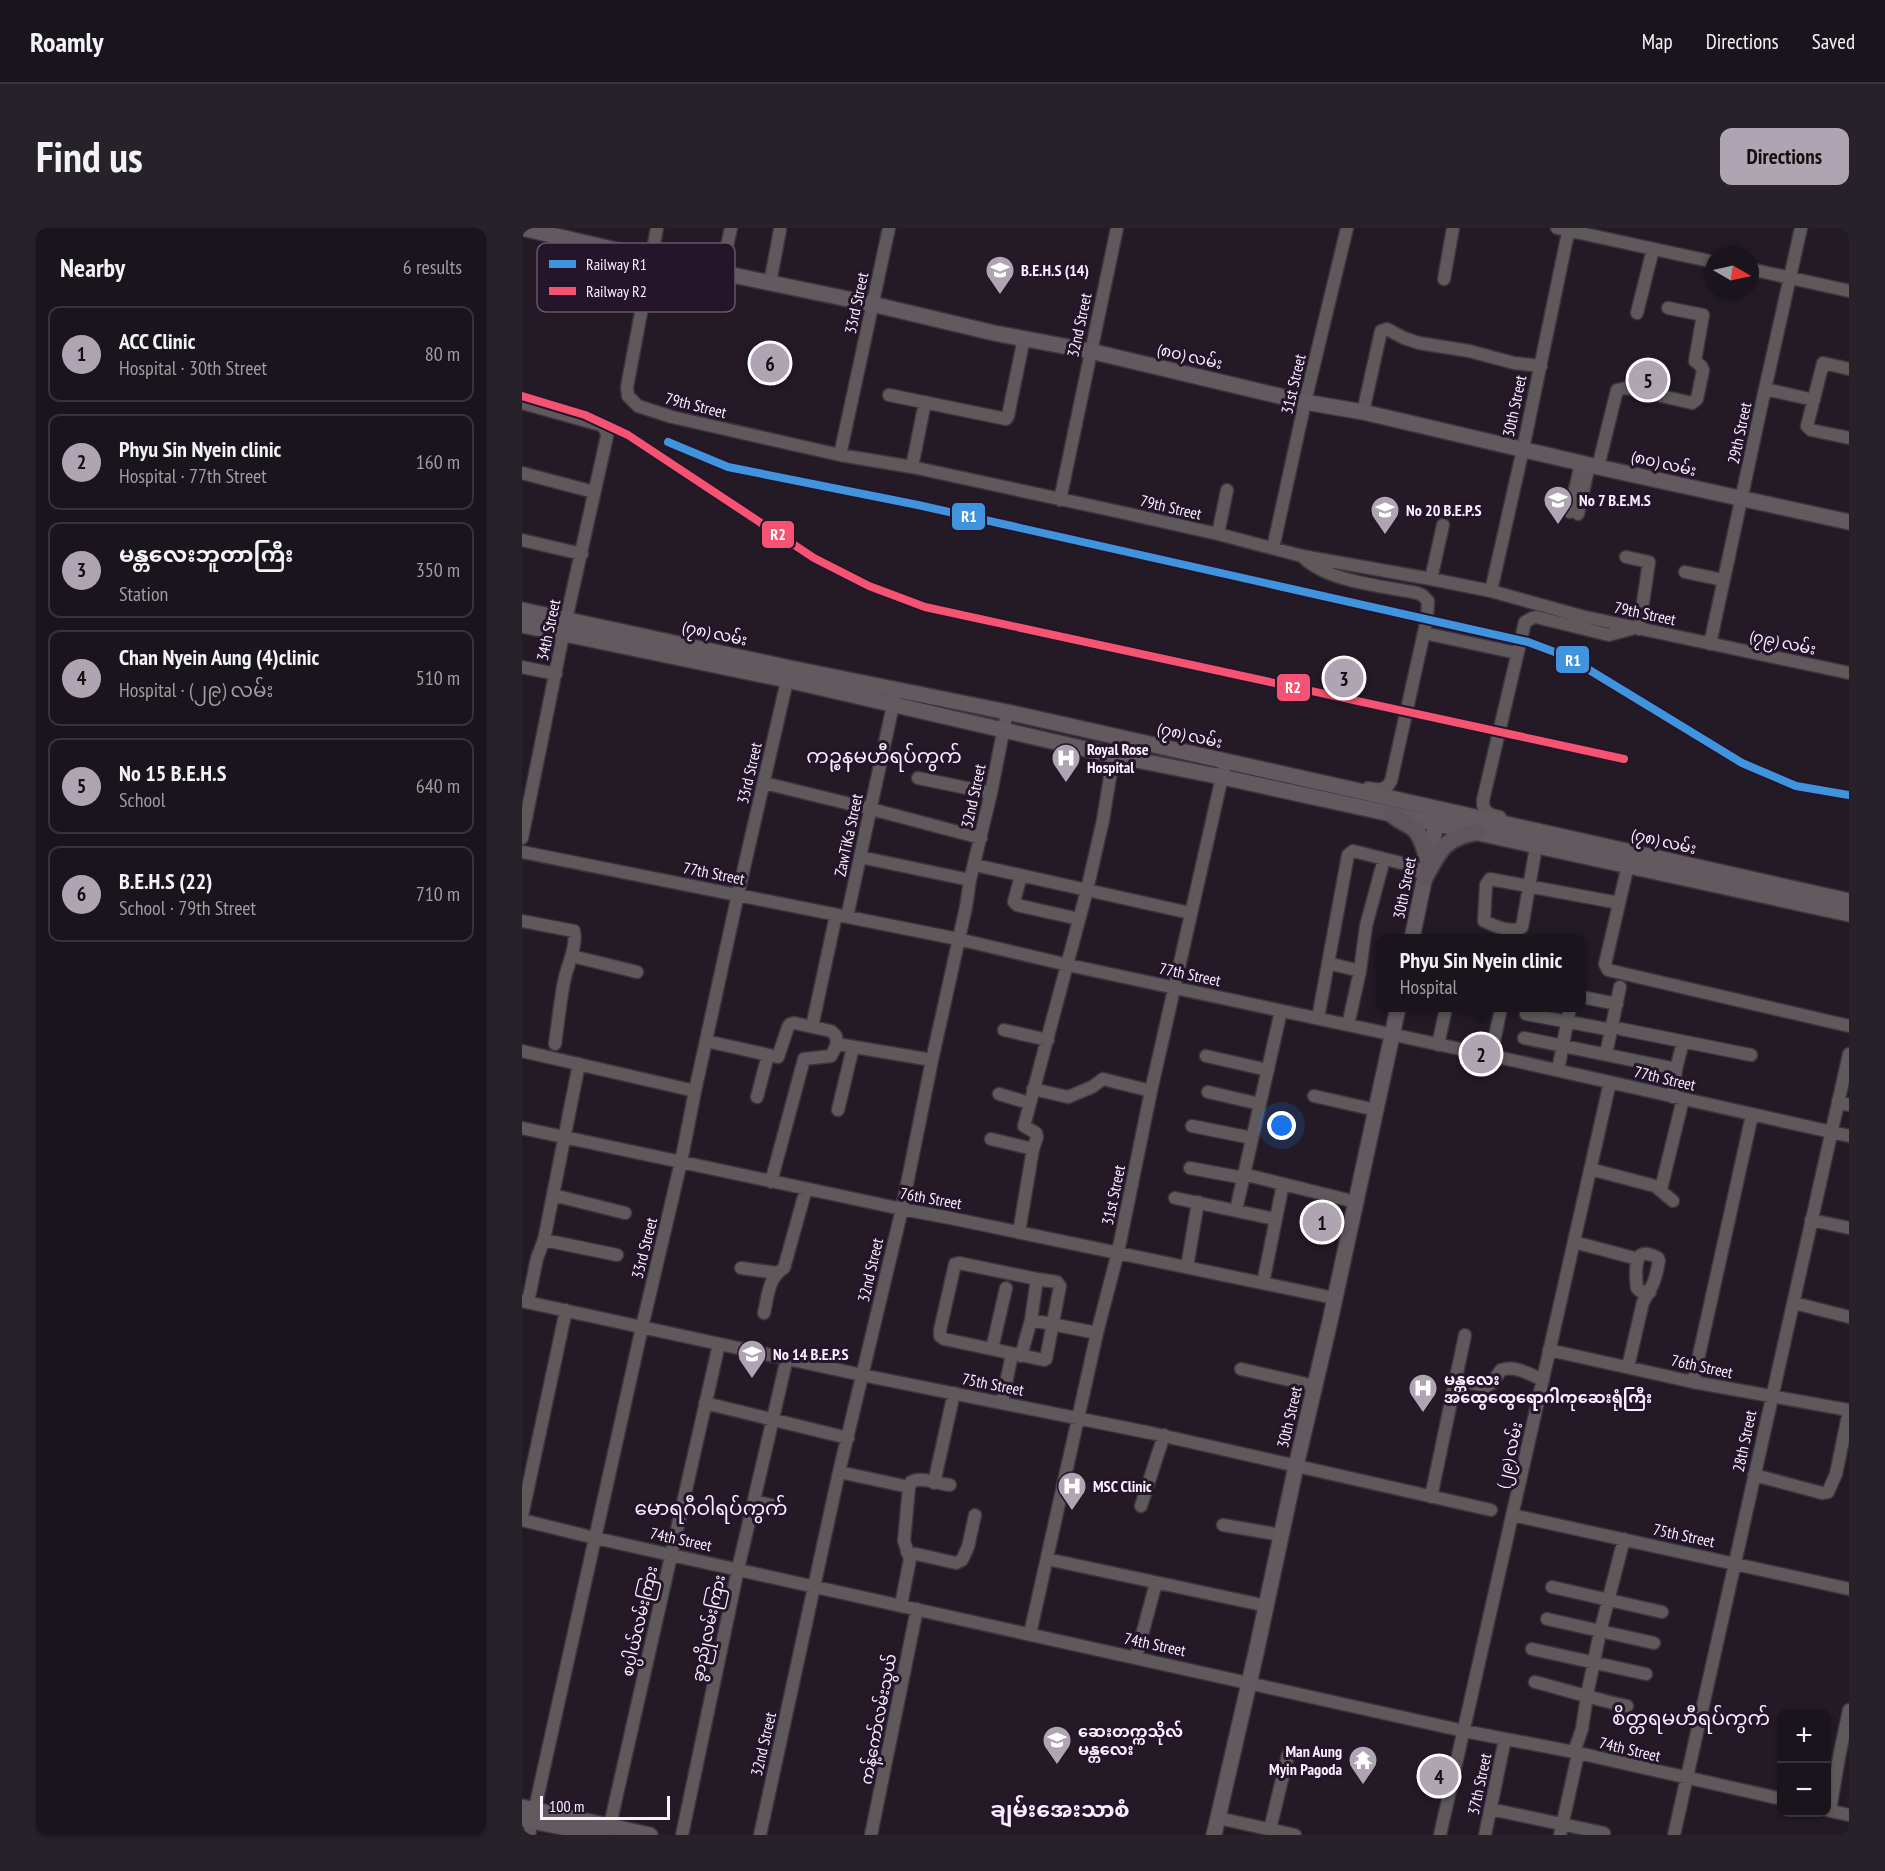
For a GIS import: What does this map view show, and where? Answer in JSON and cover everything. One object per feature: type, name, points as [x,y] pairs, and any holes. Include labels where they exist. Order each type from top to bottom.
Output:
[{"type":"highway","points":[[1392,814],[1416,829],[1428,859]]},
{"type":"highway","points":[[1425,877],[1436,855],[1450,840],[1477,832]]},
{"type":"main road","name":"(၈၀) လမ်း","points":[[522,228],[587,243]]},
{"type":"main road","name":"(၈၀) လမ်း","points":[[735,275],[994,333],[1090,351],[1305,402],[1363,412],[1589,465],[1849,522]]},
{"type":"main road","name":"(၇၈) လမ်း","points":[[522,610],[565,627]]},
{"type":"main road","name":"(၇၈) လမ်း","points":[[522,625],[565,627],[788,674],[897,689],[1007,712],[1392,814],[1437,816],[1477,832],[1536,847],[1849,914]]},
{"type":"main road","name":"(၇၈) လမ်း","points":[[788,674],[893,705],[1116,756],[1308,780],[1437,816],[1572,839],[1849,901]]},
{"type":"main road","name":"30th Street","points":[[1413,934],[1437,816]]},
{"type":"main road","name":"30th Street","points":[[1214,1835],[1267,1606],[1397,1012]]},
{"type":"main road","points":[[528,1818],[606,1832],[650,1835]]},
{"type":"street","points":[[654,243],[657,228]]},
{"type":"street","points":[[728,243],[731,228]]},
{"type":"street","name":"33rd Street","points":[[840,455],[889,228]]},
{"type":"street","name":"32nd Street","points":[[1060,500],[1118,228]]},
{"type":"street","name":"31st Street","points":[[1273,548],[1347,228]]},
{"type":"street","points":[[1444,279],[1453,228]]},
{"type":"street","name":"29th Street","points":[[1710,644],[1801,228]]},
{"type":"street","points":[[1565,229],[1705,260]]},
{"type":"street","name":"30th Street","points":[[1491,591],[1541,366],[1565,229]]},
{"type":"street","points":[[770,283],[780,230]]},
{"type":"street","points":[[1637,313],[1653,249]]},
{"type":"street","points":[[1759,271],[1849,291]]},
{"type":"street","points":[[1574,513],[1617,390],[1626,388],[1692,403],[1697,399],[1703,370],[1695,361],[1704,315],[1668,308]]},
{"type":"street","name":"79th Street","points":[[640,312],[627,387],[628,396],[638,406],[672,417],[840,455],[912,467],[1218,534],[1302,556],[1491,591],[1581,616],[1710,644]]},
{"type":"street","points":[[1363,412],[1381,331],[1386,329],[1419,343],[1469,351],[1514,363],[1541,366]]},
{"type":"street","points":[[889,395],[1006,419],[1024,339]]},
{"type":"street","points":[[1849,369],[1823,363],[1808,428],[1849,438]]},
{"type":"street","points":[[1765,389],[1814,400]]},
{"type":"street","points":[[912,467],[925,402]]},
{"type":"street","name":"34th Street","points":[[522,403],[601,425],[606,430],[607,436],[522,838]]},
{"type":"street","points":[[522,473],[594,492]]},
{"type":"street","points":[[1218,534],[1227,490]]},
{"type":"street","points":[[1431,579],[1443,525]]},
{"type":"street","points":[[522,540],[582,554]]},
{"type":"street","points":[[1302,556],[1310,564],[1335,575],[1417,593],[1425,597],[1429,606],[1392,781],[1389,786],[1381,789],[1316,778],[1308,780]]},
{"type":"street","points":[[1572,839],[1514,820],[1491,816],[1483,805],[1523,626],[1528,619],[1536,617],[1609,635],[1637,628],[1655,564],[1626,557]]},
{"type":"street","points":[[1685,572],[1723,580]]},
{"type":"street","points":[[1424,633],[1517,653]]},
{"type":"street","name":"(၇၉) လမ်း","points":[[1710,644],[1849,673]]},
{"type":"street","points":[[522,667],[556,674]]},
{"type":"street","name":"33rd Street","points":[[528,1818],[681,1162],[694,1091],[788,674]]},
{"type":"street","name":"ZawTiKa Street","points":[[812,1027],[860,857],[897,689]]},
{"type":"street","name":"32nd Street","points":[[760,1835],[839,1472],[902,1209],[1007,712]]},
{"type":"street","points":[[1019,1232],[1037,1135],[1024,1126],[1087,890],[1116,756]]},
{"type":"street","name":"31st Street","points":[[1030,1634],[1097,1333],[1118,1252],[1190,913],[1224,769]]},
{"type":"street","points":[[918,778],[991,793]]},
{"type":"street","points":[[764,783],[981,838]]},
{"type":"street","points":[[1536,847],[1530,885],[1522,927],[1514,930],[1484,921],[1486,885],[1490,879],[1530,885],[1619,903]]},
{"type":"street","points":[[1318,1018],[1348,855],[1353,851],[1413,866],[1425,877]]},
{"type":"street","name":"77th Street","points":[[522,852],[958,939],[1849,1136]]},
{"type":"street","points":[[860,857],[970,880]]},
{"type":"street","points":[[1348,1025],[1360,970],[1366,926],[1384,859]]},
{"type":"street","points":[[1628,865],[1605,964],[1608,970],[1849,1026]]},
{"type":"street","points":[[975,866],[1190,913]]},
{"type":"street","points":[[1021,875],[1014,902],[1017,905],[1079,919]]},
{"type":"street","points":[[522,921],[574,931],[572,956],[564,981],[555,1044]]},
{"type":"street","points":[[572,956],[637,972]]},
{"type":"street","points":[[1328,963],[1360,970]]},
{"type":"street","points":[[1606,1054],[1616,1029],[1620,987]]},
{"type":"street","points":[[1586,997],[1617,1004]]},
{"type":"street","points":[[1236,1210],[1281,1011]]},
{"type":"street","points":[[1438,1045],[1445,1012]]},
{"type":"street","points":[[1491,1056],[1500,1012]]},
{"type":"street","points":[[1558,1070],[1569,1012]]},
{"type":"street","points":[[1526,1014],[1751,1055]]},
{"type":"street","points":[[706,1041],[778,1057],[790,1024],[812,1027],[831,1032],[836,1036],[837,1044],[831,1056],[804,1059],[771,1182]]},
{"type":"street","points":[[1004,1030],[1048,1040]]},
{"type":"street","points":[[1524,1038],[1676,1069]]},
{"type":"street","points":[[1661,1189],[1678,1098],[1676,1069],[1683,1041]]},
{"type":"street","points":[[837,1044],[932,1060]]},
{"type":"street","points":[[838,1110],[853,1047]]},
{"type":"street","points":[[522,1051],[694,1091]]},
{"type":"street","name":"28th Street","points":[[1674,1835],[1794,1303],[1830,1132],[1843,1103],[1849,1054]]},
{"type":"street","points":[[757,1097],[768,1055]]},
{"type":"street","points":[[1206,1056],[1268,1070]]},
{"type":"street","points":[[525,1301],[544,1240],[579,1064]]},
{"type":"street","points":[[1033,1089],[1068,1097],[1092,1087],[1103,1079],[1151,1091]]},
{"type":"street","name":"(၂၉) လမ်း","points":[[1440,1835],[1610,1082]]},
{"type":"street","points":[[1208,1092],[1260,1104]]},
{"type":"street","points":[[999,1094],[1029,1103]]},
{"type":"street","points":[[1314,1096],[1376,1110]]},
{"type":"street","points":[[1693,1382],[1752,1114]]},
{"type":"street","points":[[1192,1126],[1252,1138]]},
{"type":"street","name":"76th Street","points":[[522,1128],[771,1182],[1334,1298]]},
{"type":"street","points":[[992,1139],[1033,1149]]},
{"type":"street","points":[[1190,1168],[1247,1175],[1356,1202]]},
{"type":"street","points":[[1590,1169],[1649,1184],[1661,1189],[1673,1201]]},
{"type":"street","points":[[1263,1283],[1283,1184]]},
{"type":"street","points":[[764,1313],[771,1282],[784,1268],[806,1189]]},
{"type":"street","points":[[553,1195],[624,1213]]},
{"type":"street","points":[[1175,1198],[1275,1219]]},
{"type":"street","points":[[1188,1267],[1198,1202]]},
{"type":"street","points":[[1811,1220],[1849,1228]]},
{"type":"street","points":[[544,1240],[617,1255]]},
{"type":"street","points":[[1574,1242],[1638,1259]]},
{"type":"street","points":[[1628,1366],[1643,1302],[1650,1292],[1655,1280],[1659,1258],[1644,1254],[1638,1259],[1637,1288],[1640,1291],[1650,1292]]},
{"type":"street","points":[[956,1264],[1037,1279],[1059,1283],[1054,1325],[1046,1359],[1017,1355],[944,1339],[940,1336],[956,1264]]},
{"type":"street","points":[[741,1268],[777,1273]]},
{"type":"street","points":[[1002,1403],[1031,1320],[1037,1279]]},
{"type":"street","points":[[992,1349],[1006,1288]]},
{"type":"street","name":"75th Street","points":[[525,1301],[862,1375],[1079,1419],[1156,1430],[1296,1466],[1491,1510]]},
{"type":"street","points":[[1794,1303],[1849,1317]]},
{"type":"street","points":[[522,1518],[566,1310]]},
{"type":"street","points":[[1031,1320],[1097,1333]]},
{"type":"street","points":[[1431,1497],[1465,1335]]},
{"type":"street","name":"စပ္ပါယ်လမ်းကြား","points":[[606,1832],[719,1344]]},
{"type":"street","name":"76th Street","points":[[1549,1350],[1693,1382],[1849,1411]]},
{"type":"street","name":"ခွာညိုလမ်းကြား","points":[[682,1835],[738,1569],[787,1358]]},
{"type":"street","points":[[1455,1380],[1487,1386],[1501,1370],[1507,1368],[1543,1380]]},
{"type":"street","points":[[1241,1369],[1315,1386]]},
{"type":"street","points":[[934,1483],[954,1393]]},
{"type":"street","points":[[705,1403],[848,1438]]},
{"type":"street","points":[[1754,1475],[1822,1493],[1828,1492],[1836,1474],[1849,1411]]},
{"type":"street","points":[[1141,1506],[1156,1430]]},
{"type":"street","points":[[839,1472],[909,1487]]},
{"type":"street","points":[[901,1605],[910,1559],[904,1541],[911,1482],[916,1479],[950,1485]]},
{"type":"street","points":[[754,1501],[779,1507]]},
{"type":"street","points":[[907,1552],[956,1563],[962,1560],[968,1547],[975,1515]]},
{"type":"street","name":"75th Street","points":[[1512,1515],[1849,1588]]},
{"type":"street","name":"74th Street","points":[[522,1518],[595,1538],[1464,1731],[1576,1753],[1777,1798]]},
{"type":"street","points":[[1223,1525],[1281,1535]]},
{"type":"street","points":[[1561,1830],[1600,1632],[1624,1539]]},
{"type":"street","points":[[1047,1559],[1267,1606]]},
{"type":"street","points":[[1136,1657],[1156,1582]]},
{"type":"street","points":[[1552,1587],[1662,1612]]},
{"type":"street","name":"ကန့်ကော်လမ်းသွယ်","points":[[871,1835],[917,1609]]},
{"type":"street","points":[[1547,1619],[1654,1643]]},
{"type":"street","points":[[1532,1649],[1646,1674]]},
{"type":"street","points":[[1535,1682],[1627,1706]]},
{"type":"street","points":[[1831,1796],[1849,1710]]},
{"type":"street","name":"37th Street","points":[[1485,1835],[1505,1739]]},
{"type":"street","points":[[1270,1829],[1288,1755]]},
{"type":"street","points":[[1490,1809],[1561,1830],[1604,1833]]},
{"type":"street","points":[[1831,1811],[1849,1815]]},
{"type":"street","points":[[1218,1818],[1295,1835]]},
{"type":"rail line","name":"R2","points":[[522,396],[585,415],[628,435],[814,558],[869,586],[925,607],[1624,759]]},
{"type":"rail line","name":"R1","points":[[668,442],[728,467],[918,505],[1528,642],[1568,657],[1742,763],[1796,786],[1849,795]]},
{"type":"place","name":"B.E.H.S (14)","points":[[1000,296]]},
{"type":"place","name":"B.E.H.S (22)","points":[[770,363]]},
{"type":"place","name":"No 15 B.E.H.S","points":[[1648,380]]},
{"type":"place","name":"No 7 B.E.M.S","points":[[1558,526]]},
{"type":"place","name":"No 20 B.E.P.S","points":[[1385,536]]},
{"type":"place","name":"မန္တလေးဘူတာကြီး","points":[[1344,678]]},
{"type":"place","name":"Royal Rose Hospital","points":[[1066,784]]},
{"type":"place","name":"Phyu Sin Nyein clinic","points":[[1481,1054]]},
{"type":"place","name":"ACC Clinic","points":[[1322,1222]]},
{"type":"place","name":"No 14 B.E.P.S","points":[[752,1380]]},
{"type":"place","name":"မန္တလေး အထွေထွေရောဂါကုဆေးရုံကြီး","points":[[1423,1414]]},
{"type":"place","name":"MSC Clinic","points":[[1072,1512]]},
{"type":"place","name":"ဆေးတက္ကသိုလ် မန္တလေး","points":[[1057,1766]]},
{"type":"place","name":"Chan Nyein Aung (4)clinic","points":[[1439,1776]]},
{"type":"place","name":"Man Aung Myin Pagoda","points":[[1363,1786]]},
{"type":"district","name":"ကဉ္စနမဟီရပ်ကွက်","points":[[884,756]]},
{"type":"district","name":"မောရဂီဝါရပ်ကွက်","points":[[711,1508]]},
{"type":"district","name":"စိတ္တရမဟီရပ်ကွက်","points":[[1691,1718]]},
{"type":"district","name":"ချမ်းအေးသာစံ","points":[[1060,1809]]}]
